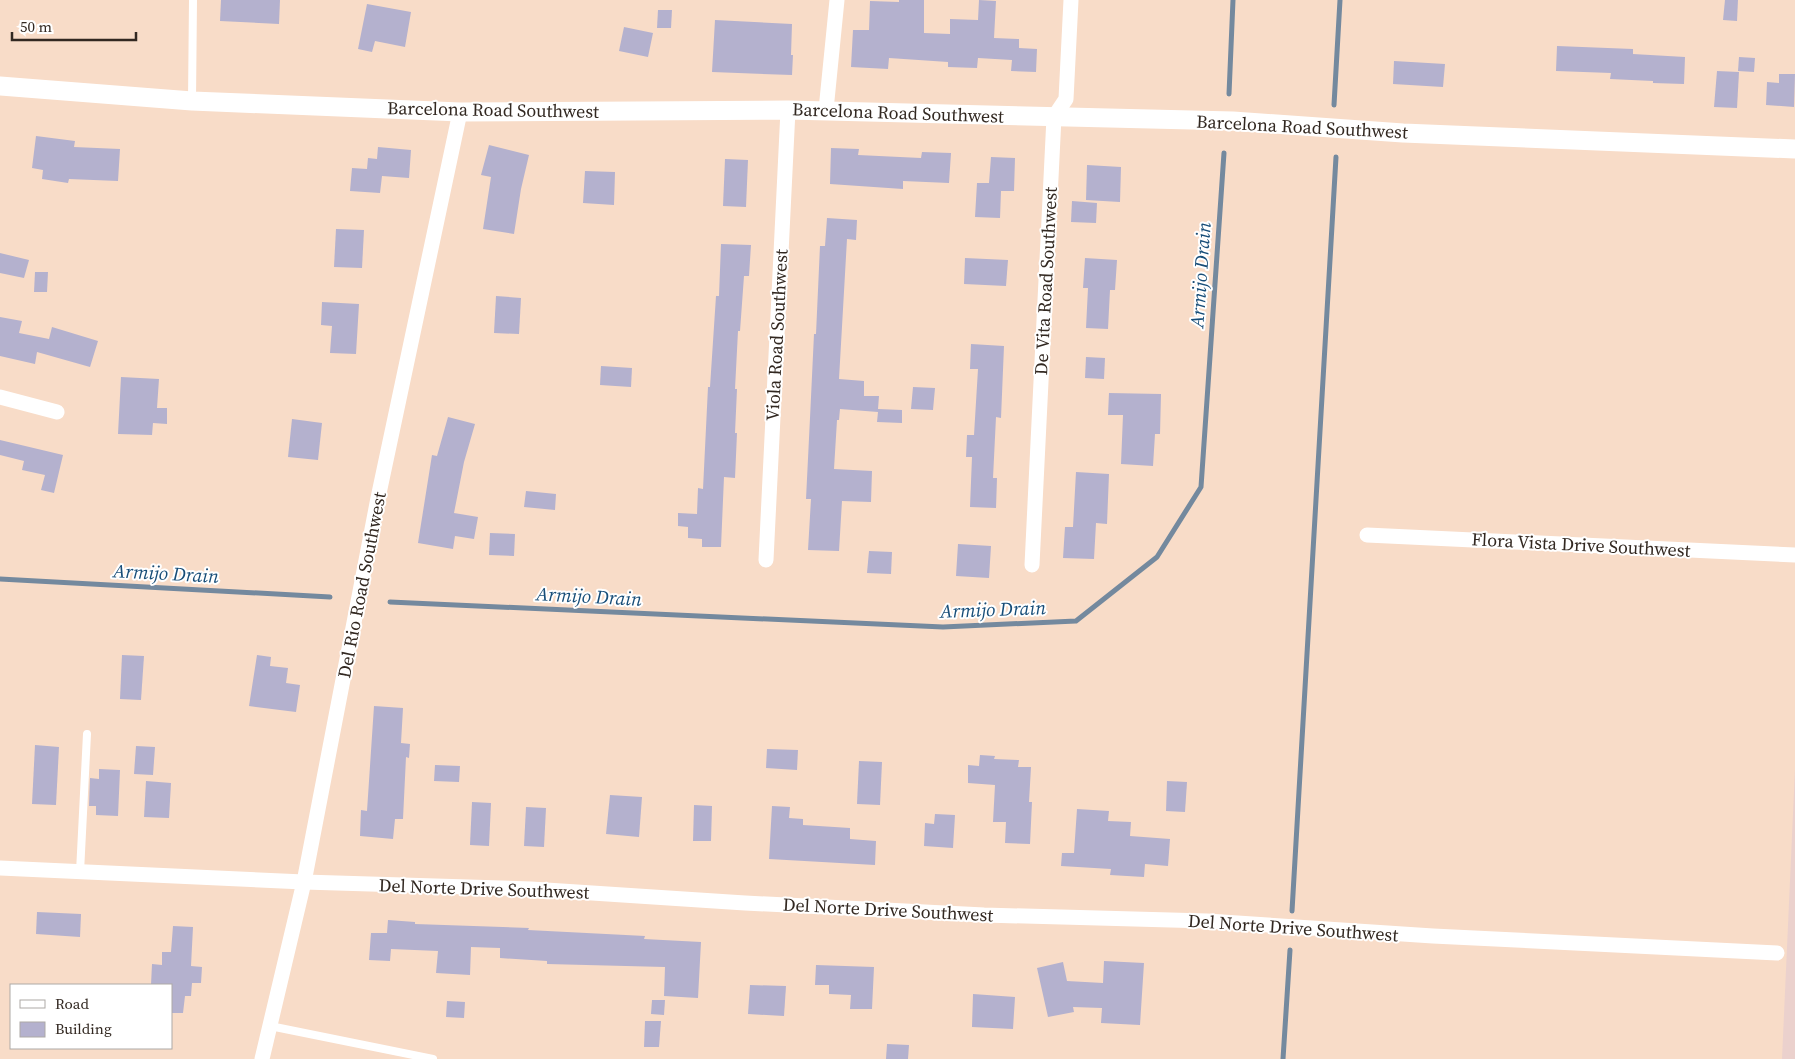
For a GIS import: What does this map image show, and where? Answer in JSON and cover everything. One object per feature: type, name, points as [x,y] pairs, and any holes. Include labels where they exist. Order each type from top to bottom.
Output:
[{"type":"street","points":[[826,110],[837,0]]},
{"type":"street","name":"De Vita Road Southwest","points":[[1032,565],[1054,117],[1066,99],[1070,0]]},
{"type":"street","name":"Barcelona Road Southwest","points":[[0,86],[192,101],[460,112],[826,110],[1232,121],[1403,133],[1795,149]]},
{"type":"street","name":"Viola Road Southwest","points":[[766,560],[788,110]]},
{"type":"street","name":"Del Rio Road Southwest","points":[[262,1059],[304,882],[378,498],[460,112]]},
{"type":"street","points":[[0,397],[57,412]]},
{"type":"street","name":"Flora Vista Drive Southwest","points":[[1367,534],[1795,555]]},
{"type":"street","name":"Del Norte Drive Southwest","points":[[0,868],[304,882],[531,889],[745,903],[984,915],[1207,921],[1433,936],[1777,953]]},
{"type":"lane","points":[[192,101],[193,0]]},
{"type":"lane","points":[[80,872],[87,734]]},
{"type":"lane","points":[[270,1026],[433,1059]]},
{"type":"shaded area","points":[[1795,769],[1795,1059],[1782,1059]]},
{"type":"building","points":[[221,0],[280,0],[279,24],[220,21]]},
{"type":"building","points":[[899,0],[924,0],[924,33],[950,34],[950,19],[978,20],[979,0],[996,1],[994,38],[1019,39],[1019,48],[1037,49],[1036,72],[1011,71],[1012,60],[978,58],[977,68],[948,67],[948,62],[889,58],[888,69],[851,67],[853,30],[869,30],[870,1],[899,2]]},
{"type":"building","points":[[1725,0],[1738,0],[1737,21],[1723,20]]},
{"type":"building","points":[[367,4],[411,12],[405,47],[375,41],[372,52],[358,49]]},
{"type":"building","points":[[658,10],[672,10],[671,28],[657,28]]},
{"type":"building","points":[[715,20],[792,24],[792,75],[712,72]]},
{"type":"building","points":[[624,27],[653,33],[648,57],[619,51]]},
{"type":"building","points":[[1557,46],[1633,49],[1633,54],[1685,57],[1684,84],[1610,79],[1611,73],[1556,71]]},
{"type":"building","points":[[1739,57],[1755,58],[1754,72],[1738,71]]},
{"type":"building","points":[[1394,61],[1445,64],[1443,87],[1393,84]]},
{"type":"building","points":[[1717,71],[1739,72],[1737,108],[1714,107]]},
{"type":"building","points":[[1779,74],[1795,74],[1794,107],[1766,105],[1767,82],[1779,83]]},
{"type":"building","points":[[36,136],[75,141],[74,147],[120,149],[118,181],[69,179],[68,183],[42,179],[43,170],[32,168]]},
{"type":"building","points":[[489,145],[529,155],[521,189],[514,234],[483,229],[491,177],[481,175]]},
{"type":"building","points":[[378,147],[411,150],[409,178],[382,176],[380,193],[350,191],[352,168],[367,169],[368,158],[377,159]]},
{"type":"building","points":[[831,148],[859,149],[858,155],[921,158],[922,152],[951,153],[949,183],[903,181],[903,189],[830,184]]},
{"type":"building","points":[[991,157],[1015,158],[1014,191],[1001,191],[1000,218],[975,217],[977,183],[989,183]]},
{"type":"building","points":[[725,159],[748,160],[746,207],[723,206]]},
{"type":"building","points":[[1087,165],[1121,167],[1120,202],[1086,200]]},
{"type":"building","points":[[585,171],[615,172],[614,205],[583,203]]},
{"type":"building","points":[[1072,201],[1097,203],[1096,223],[1071,222]]},
{"type":"building","points":[[827,218],[857,220],[856,240],[847,239],[839,379],[864,381],[864,396],[879,396],[878,409],[902,410],[902,423],[877,422],[878,412],[840,409],[839,420],[837,420],[834,469],[872,471],[871,502],[842,501],[839,551],[808,550],[811,499],[806,499],[820,246],[825,246]]},
{"type":"building","points":[[336,229],[364,230],[362,268],[334,267]]},
{"type":"building","points":[[721,244],[751,245],[749,276],[744,276],[740,331],[738,331],[735,389],[737,389],[735,433],[737,433],[735,478],[724,477],[721,547],[702,547],[702,539],[688,538],[688,527],[678,526],[678,513],[697,514],[698,488],[703,489],[708,387],[710,387],[716,296],[719,296]]},
{"type":"building","points":[[0,253],[29,260],[24,278],[0,273]]},
{"type":"building","points":[[965,258],[1008,260],[1006,286],[964,284]]},
{"type":"building","points":[[1085,258],[1117,260],[1115,290],[1110,290],[1108,329],[1086,328],[1088,288],[1083,288]]},
{"type":"building","points":[[35,272],[48,272],[47,292],[34,292]]},
{"type":"building","points":[[496,296],[521,298],[519,334],[494,333]]},
{"type":"building","points":[[322,302],[359,304],[356,354],[330,353],[332,326],[321,325]]},
{"type":"building","points":[[0,317],[22,321],[19,333],[49,339],[52,327],[98,341],[90,367],[37,352],[35,364],[0,356]]},
{"type":"building","points":[[971,344],[1004,346],[1001,418],[996,417],[993,478],[997,478],[996,508],[970,507],[972,457],[966,457],[967,435],[974,435],[978,369],[970,369]]},
{"type":"building","points":[[1086,357],[1105,358],[1104,379],[1085,378]]},
{"type":"building","points":[[601,366],[632,368],[631,387],[600,385]]},
{"type":"building","points":[[121,377],[159,379],[157,408],[167,408],[167,424],[153,423],[152,435],[118,434]]},
{"type":"building","points":[[913,387],[935,388],[933,410],[911,409]]},
{"type":"building","points":[[1109,393],[1161,394],[1160,434],[1155,434],[1153,466],[1121,464],[1123,415],[1108,415]]},
{"type":"building","points":[[448,417],[475,424],[464,462],[454,513],[478,517],[474,539],[455,536],[453,549],[418,543],[432,455],[437,456]]},
{"type":"building","points":[[292,419],[322,423],[318,460],[288,457]]},
{"type":"building","points":[[0,440],[63,455],[54,493],[41,490],[45,475],[22,470],[24,461],[0,455]]},
{"type":"building","points":[[1076,472],[1109,474],[1107,524],[1096,523],[1094,559],[1063,558],[1065,527],[1073,527]]},
{"type":"building","points":[[526,491],[556,494],[555,510],[524,507]]},
{"type":"building","points":[[490,533],[515,534],[514,556],[489,555]]},
{"type":"building","points":[[958,544],[991,546],[989,578],[956,576]]},
{"type":"building","points":[[869,551],[892,552],[891,574],[867,573]]},
{"type":"building","points":[[122,655],[144,656],[141,700],[120,699]]},
{"type":"building","points":[[257,655],[271,657],[270,666],[288,668],[286,683],[300,685],[296,712],[249,706]]},
{"type":"building","points":[[374,706],[403,708],[401,743],[410,744],[409,758],[406,757],[403,819],[395,819],[393,839],[360,836],[361,810],[367,811]]},
{"type":"building","points":[[35,745],[59,747],[56,805],[32,804]]},
{"type":"building","points":[[136,746],[155,747],[153,775],[134,774]]},
{"type":"building","points":[[767,749],[798,750],[797,770],[766,768]]},
{"type":"building","points":[[980,755],[995,756],[994,759],[1019,760],[1018,767],[1031,767],[1029,802],[1032,802],[1030,844],[1005,843],[1006,822],[993,822],[995,785],[968,783],[968,765],[979,766]]},
{"type":"building","points":[[859,761],[882,762],[880,805],[857,804]]},
{"type":"building","points":[[435,765],[460,766],[459,782],[434,781]]},
{"type":"building","points":[[99,769],[120,770],[118,816],[96,815],[96,806],[89,806],[90,778],[99,779]]},
{"type":"building","points":[[146,781],[171,783],[169,818],[144,817]]},
{"type":"building","points":[[1167,781],[1187,782],[1185,812],[1166,811]]},
{"type":"building","points":[[610,795],[642,797],[639,837],[606,834]]},
{"type":"building","points":[[472,802],[491,803],[489,846],[470,845]]},
{"type":"building","points":[[694,805],[712,806],[711,841],[693,841]]},
{"type":"building","points":[[772,806],[790,807],[789,818],[803,819],[803,825],[850,828],[850,839],[876,841],[875,865],[769,859]]},
{"type":"building","points":[[526,807],[546,808],[544,847],[524,846]]},
{"type":"building","points":[[1077,809],[1109,811],[1108,821],[1131,822],[1130,836],[1170,839],[1168,866],[1145,864],[1144,877],[1110,875],[1111,869],[1061,866],[1062,853],[1074,853]]},
{"type":"building","points":[[935,814],[955,815],[953,848],[924,846],[925,823],[934,824]]},
{"type":"building","points":[[37,912],[81,914],[80,937],[36,934]]},
{"type":"building","points":[[388,920],[415,922],[415,924],[529,928],[528,930],[645,936],[644,939],[701,942],[698,998],[664,996],[665,967],[547,964],[547,961],[500,958],[500,948],[471,947],[470,975],[436,973],[438,951],[391,949],[390,961],[369,960],[371,933],[387,933]]},
{"type":"building","points":[[173,926],[193,927],[191,966],[202,967],[201,983],[192,983],[191,996],[185,996],[183,1013],[172,1013],[172,984],[151,984],[152,964],[162,965],[162,952],[171,952]]},
{"type":"building","points":[[1104,961],[1144,963],[1140,1025],[1101,1023],[1102,1008],[1073,1007],[1074,1012],[1048,1017],[1037,968],[1063,962],[1067,981],[1103,983]]},
{"type":"building","points":[[816,965],[874,967],[872,1009],[850,1009],[851,995],[829,994],[829,985],[815,985]]},
{"type":"building","points":[[750,985],[786,986],[784,1016],[748,1014]]},
{"type":"building","points":[[973,994],[1015,997],[1013,1029],[972,1027]]},
{"type":"building","points":[[652,1000],[665,1000],[664,1015],[651,1014]]},
{"type":"building","points":[[447,1001],[465,1002],[464,1018],[446,1017]]},
{"type":"building","points":[[645,1021],[661,1021],[659,1047],[644,1047]]},
{"type":"building","points":[[887,1044],[909,1045],[908,1059],[886,1059]]},
{"type":"waterway","name":"Armijo Drain","points":[[1229,94],[1233,0]]},
{"type":"waterway","points":[[1334,105],[1340,0]]},
{"type":"waterway","name":"Armijo Drain","points":[[390,602],[943,627],[1076,621],[1157,557],[1201,487],[1224,153]]},
{"type":"waterway","points":[[1292,911],[1336,157]]},
{"type":"waterway","name":"Armijo Drain","points":[[0,579],[330,597]]},
{"type":"waterway","points":[[1283,1059],[1290,950]]}]
